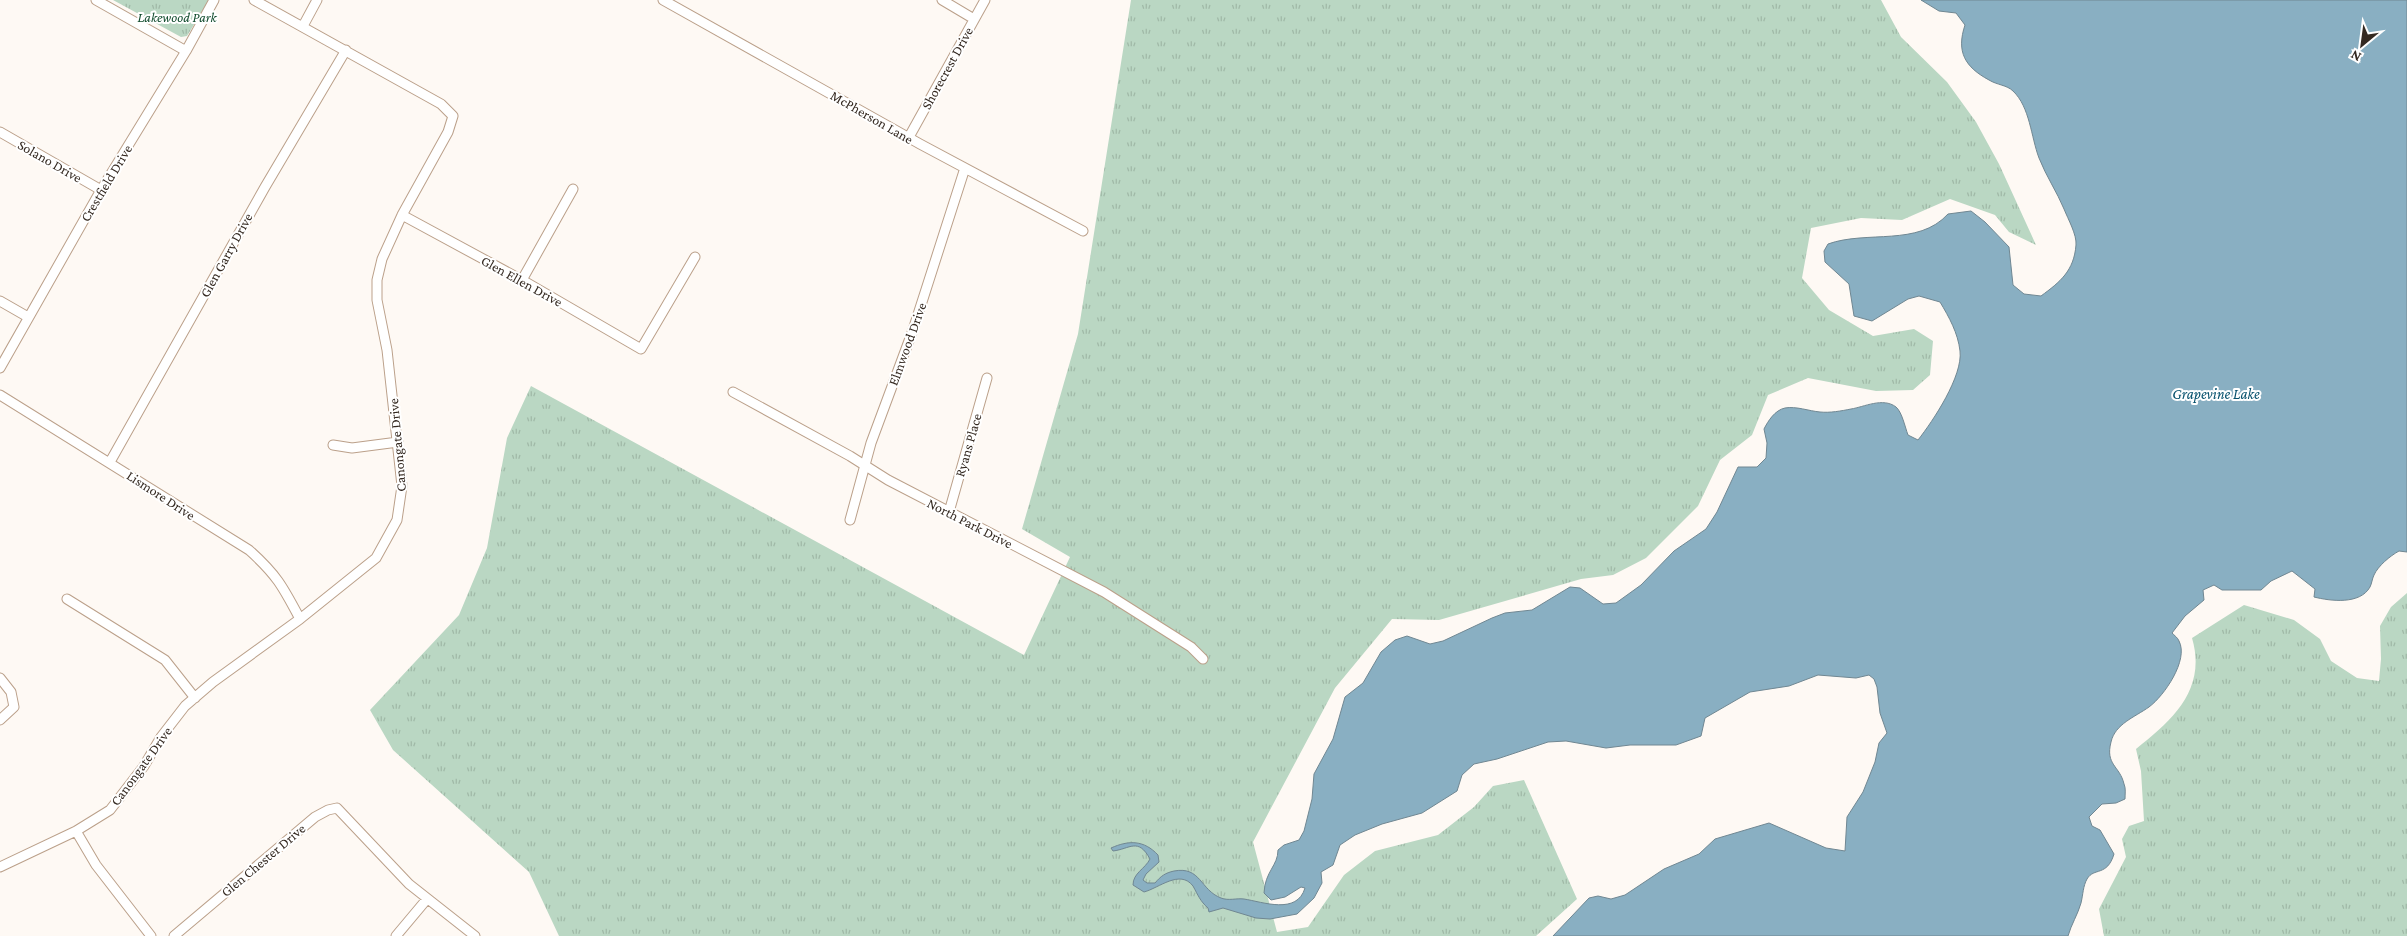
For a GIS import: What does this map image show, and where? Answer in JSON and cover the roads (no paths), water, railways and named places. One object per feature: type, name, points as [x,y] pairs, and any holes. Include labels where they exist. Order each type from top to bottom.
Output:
[{"type":"street","points":[[96,0],[186,51]]},
{"type":"street","name":"Crestfield Drive","points":[[0,368],[101,190],[186,51],[214,0]]},
{"type":"street","points":[[254,0],[303,26],[317,0]]},
{"type":"street","name":"McPherson Lane","points":[[662,0],[965,168],[1083,231]]},
{"type":"street","points":[[942,0],[974,19]]},
{"type":"street","name":"Shorecrest Drive","points":[[909,137],[985,0]]},
{"type":"street","name":"Canongate Drive","points":[[0,867],[76,831],[116,804],[144,766],[161,737],[185,706],[213,682],[300,619],[376,558],[397,520],[402,499],[401,470],[387,350],[377,300],[377,280],[382,259],[402,215],[448,132],[453,116],[441,104],[303,26]]},
{"type":"street","name":"Glen Garry Drive","points":[[110,462],[265,187],[346,50]]},
{"type":"street","name":"Solano Drive","points":[[0,132],[101,190]]},
{"type":"street","name":"Elmwood Drive","points":[[850,520],[871,443],[940,248],[965,168]]},
{"type":"street","points":[[522,280],[573,189]]},
{"type":"street","name":"Glen Ellen Drive","points":[[402,215],[522,280],[641,349],[695,257]]},
{"type":"street","points":[[0,301],[28,317]]},
{"type":"street","name":"Ryans Place","points":[[949,512],[987,378]]},
{"type":"street","name":"North Park Drive","points":[[733,392],[888,480],[1104,592],[1190,647],[1203,659]]},
{"type":"street","name":"Lismore Drive","points":[[0,395],[249,550],[272,570],[281,582],[300,619]]},
{"type":"street","points":[[333,445],[352,448],[398,442]]},
{"type":"street","points":[[67,599],[165,660],[195,698]]},
{"type":"street","points":[[0,678],[11,692],[14,707],[0,720]]},
{"type":"street","name":"Glen Chester Drive","points":[[174,936],[316,816],[337,808],[383,859],[427,899]]},
{"type":"street","points":[[76,831],[96,865],[151,936]]},
{"type":"street","points":[[396,936],[427,899],[456,919],[475,936]]},
{"type":"water","name":"Grapevine Lake","points":[[1921,0],[2407,0],[2407,552],[2399,551],[2388,558],[2373,576],[2370,587],[2365,593],[2352,599],[2328,600],[2314,597],[2315,589],[2292,571],[2271,581],[2261,590],[2222,590],[2214,585],[2203,590],[2204,600],[2185,616],[2172,633],[2179,641],[2181,658],[2168,686],[2155,702],[2121,726],[2113,736],[2110,756],[2111,761],[2122,778],[2125,787],[2125,799],[2116,803],[2102,804],[2089,817],[2092,826],[2100,830],[2114,854],[2108,866],[2093,873],[2087,879],[2080,907],[2068,936],[1553,936],[1589,898],[1598,896],[1611,899],[1625,895],[1664,869],[1699,854],[1715,839],[1769,823],[1826,848],[1845,851],[1847,817],[1863,792],[1875,762],[1879,743],[1887,733],[1880,713],[1877,687],[1874,679],[1869,675],[1856,678],[1818,675],[1789,686],[1750,692],[1705,718],[1701,736],[1676,745],[1630,745],[1606,748],[1566,741],[1548,742],[1497,759],[1474,764],[1462,775],[1457,791],[1422,813],[1382,824],[1355,835],[1340,845],[1333,865],[1321,872],[1322,883],[1314,898],[1297,914],[1270,919],[1256,918],[1223,908],[1209,912],[1193,886],[1188,881],[1182,879],[1169,881],[1144,892],[1133,885],[1135,877],[1150,859],[1146,852],[1138,846],[1113,851],[1111,848],[1136,843],[1153,850],[1158,855],[1159,862],[1146,874],[1143,880],[1147,883],[1155,883],[1168,873],[1183,870],[1195,875],[1209,890],[1224,899],[1244,899],[1279,905],[1295,902],[1305,888],[1301,887],[1285,897],[1271,900],[1264,893],[1265,885],[1276,860],[1278,850],[1284,845],[1299,840],[1304,831],[1312,799],[1314,774],[1333,739],[1345,697],[1363,683],[1381,652],[1395,640],[1407,636],[1430,644],[1443,641],[1505,613],[1532,610],[1570,587],[1580,588],[1603,604],[1616,603],[1641,585],[1674,551],[1706,529],[1717,512],[1738,467],[1757,467],[1766,458],[1767,443],[1764,429],[1775,413],[1781,409],[1798,408],[1832,412],[1879,403],[1891,404],[1898,409],[1902,416],[1908,435],[1918,440],[1946,398],[1957,373],[1960,351],[1953,325],[1940,302],[1919,296],[1908,299],[1872,321],[1854,316],[1849,284],[1825,262],[1824,251],[1828,244],[1843,240],[1922,231],[1936,224],[1948,214],[1971,211],[1985,222],[2009,247],[2013,285],[2024,294],[2041,296],[2060,281],[2069,269],[2075,254],[2075,237],[2070,222],[2039,158],[2023,105],[2011,89],[1989,80],[1968,64],[1962,51],[1962,35],[1965,25],[1956,13],[1939,11]]},
{"type":"park label","name":"Lakewood Park","points":[[177,17]]}]
